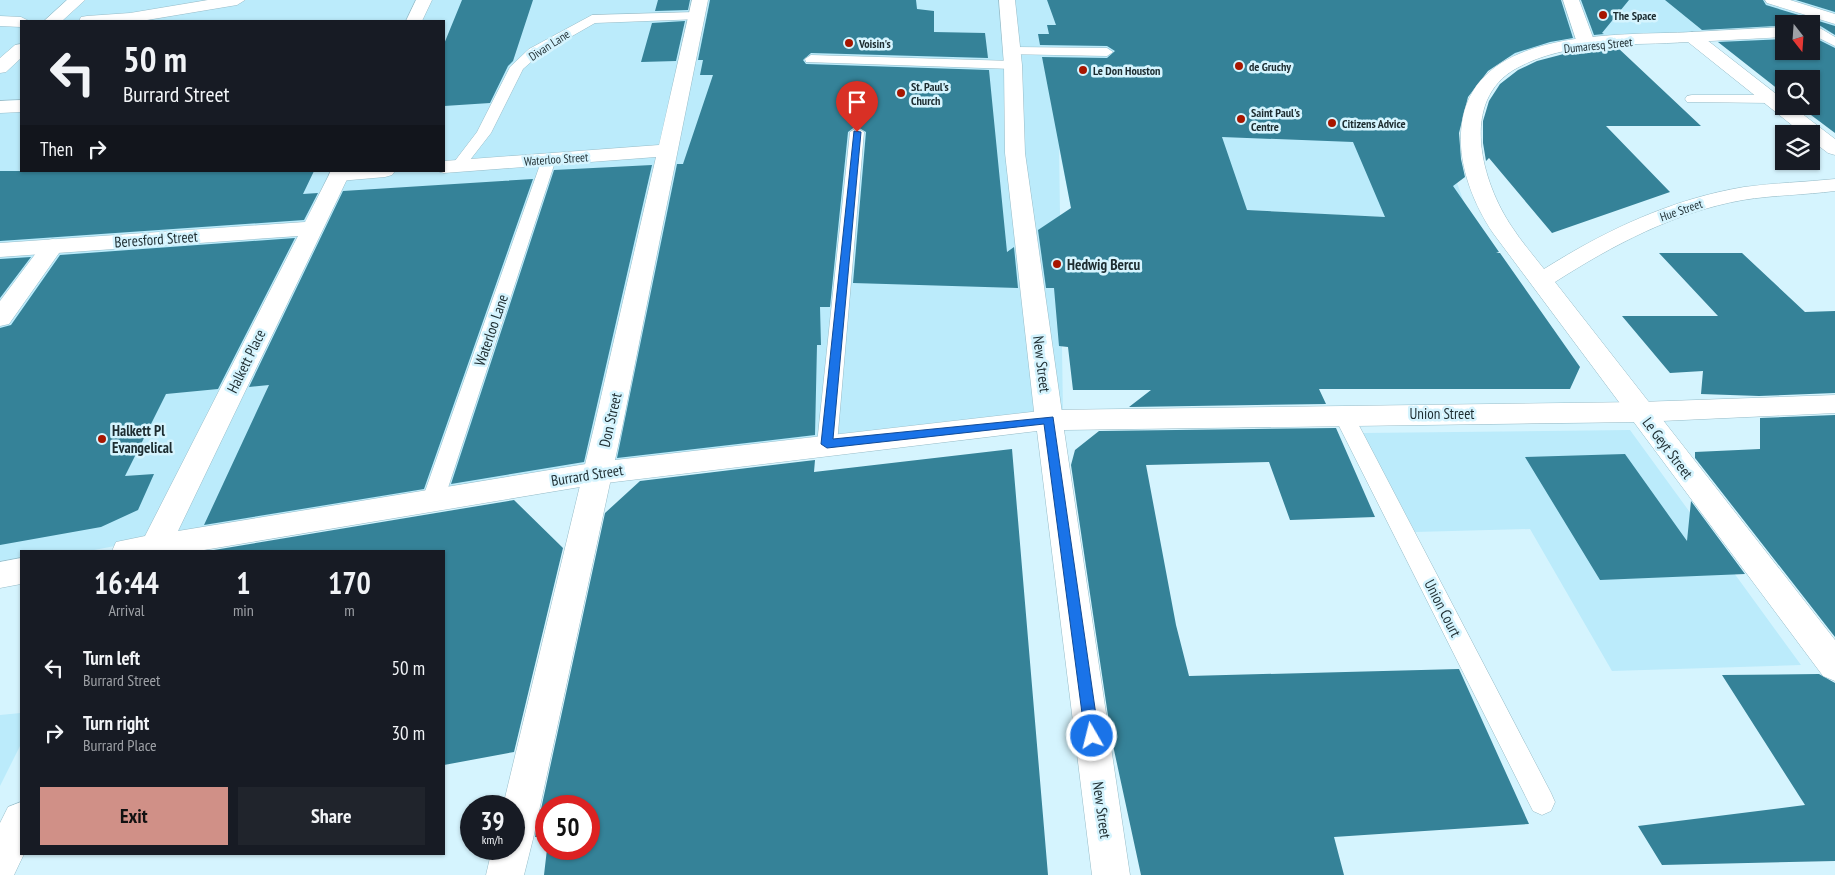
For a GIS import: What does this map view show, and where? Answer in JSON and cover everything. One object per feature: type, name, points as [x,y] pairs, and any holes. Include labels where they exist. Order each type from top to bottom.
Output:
[{"type":"street","points":[[53,20],[77,0]]},
{"type":"street","points":[[101,20],[130,18],[237,0]]},
{"type":"street","points":[[414,20],[424,0]]},
{"type":"street","name":"New Street","points":[[1007,0],[1012,58],[1015,153],[1111,875]]},
{"type":"street","points":[[1571,0],[1586,43]]},
{"type":"street","points":[[1774,0],[1835,19]]},
{"type":"street","name":"Don Street","points":[[524,795],[598,473],[669,150],[698,8]]},
{"type":"street","points":[[1820,26],[1835,19]]},
{"type":"street","points":[[0,21],[20,22]]},
{"type":"street","name":"Dumaresq Street","points":[[1501,228],[1487,203],[1473,165],[1468,129],[1474,107],[1483,88],[1509,65],[1566,46],[1586,43],[1775,32]]},
{"type":"street","points":[[1692,37],[1835,149]]},
{"type":"street","points":[[0,68],[20,50]]},
{"type":"street","points":[[0,107],[20,106]]},
{"type":"street","name":"Waterloo Street","points":[[451,166],[669,150]]},
{"type":"street","points":[[340,173],[362,172]]},
{"type":"street","name":"Halkett Place","points":[[145,549],[340,173]]},
{"type":"street","name":"Hue Street","points":[[1541,281],[1598,245],[1672,211],[1744,194],[1835,185]]},
{"type":"street","name":"Beresford Street","points":[[0,250],[312,228]]},
{"type":"street","name":"Le Geyt Street","points":[[1501,228],[1835,666]]},
{"type":"street","points":[[0,318],[53,246]]},
{"type":"street","name":"Union Street","points":[[1049,420],[1343,414],[1640,412],[1835,404]]},
{"type":"street","name":"Burrard Street","points":[[145,549],[598,473],[827,444],[1049,420]]},
{"type":"street","points":[[0,575],[20,571]]},
{"type":"street","points":[[0,863],[20,822]]},
{"type":"street","points":[[505,875],[508,860]]},
{"type":"lane","name":"Divan Lane","points":[[451,166],[484,133],[517,67],[534,52],[592,19],[698,8]]},
{"type":"lane","points":[[1820,34],[1835,42]]},
{"type":"lane","points":[[811,59],[1012,58],[1107,52]]},
{"type":"lane","points":[[1692,99],[1772,98]]},
{"type":"lane","points":[[827,444],[857,132]]},
{"type":"lane","name":"Waterloo Lane","points":[[432,500],[550,159]]},
{"type":"lane","name":"Union Court","points":[[1343,414],[1542,802]]},
{"type":"shaded area","points":[[0,0],[1835,0],[1835,131],[1820,115],[1820,70],[1775,70],[1775,85],[1717,41],[1775,38],[1775,60],[1820,60],[1820,36],[1834,35],[1820,28],[1820,15],[1775,15],[1775,27],[1731,32],[1560,43],[1503,59],[1428,102],[1471,222],[1247,210],[1071,208],[1059,148],[1063,413],[182,533],[94,550],[20,550],[20,564],[0,568]]},
{"type":"shaded area","points":[[1630,430],[1801,665],[1612,671],[1530,529],[1415,532],[1363,433]]},
{"type":"shaded area","points":[[20,713],[20,746],[0,786],[0,715]]},
{"type":"building","points":[[462,0],[533,0],[513,61],[508,66],[490,103],[445,106],[445,42]]},
{"type":"building","points":[[658,0],[690,0],[688,10],[655,11]]},
{"type":"building","points":[[710,0],[916,0],[917,9],[934,11],[934,32],[985,33],[988,58],[811,53],[803,60],[806,64],[989,70],[1007,252],[1014,247],[1018,288],[853,283],[866,132],[856,126],[848,132],[830,307],[820,307],[821,345],[817,345],[815,435],[617,458],[677,164],[683,164],[713,75],[700,75],[703,60],[698,60]]},
{"type":"building","points":[[1047,0],[1561,0],[1573,38],[1550,42],[1515,53],[1488,71],[1468,97],[1459,133],[1461,159],[1465,177],[1453,186],[1499,252],[1496,253],[1500,253],[1580,367],[1570,389],[1319,389],[1326,404],[1129,407],[1151,390],[1073,390],[1068,347],[1059,346],[1054,288],[1046,288],[1038,230],[1071,208],[1042,57],[1107,58],[1115,51],[1107,46],[1040,45],[1038,34],[1049,34],[1047,25],[1056,25]],"holes":[[[1222,137],[1353,142],[1385,217],[1247,210]]]},
{"type":"building","points":[[1581,0],[1629,0],[1602,33],[1604,34],[1594,35]]},
{"type":"building","points":[[1665,0],[1763,0],[1766,5],[1799,15],[1775,15],[1775,26],[1702,30]]},
{"type":"building","points":[[1796,0],[1835,0],[1835,12]]},
{"type":"building","points":[[685,21],[676,61],[641,62],[652,23]]},
{"type":"building","points":[[1820,21],[1835,26],[1835,35],[1820,26]]},
{"type":"building","points":[[1775,39],[1775,60],[1820,60],[1820,40],[1835,48],[1835,133],[1811,115],[1820,115],[1820,70],[1775,70],[1775,87],[1718,42]]},
{"type":"building","points":[[1617,47],[1701,126],[1606,126],[1670,192],[1552,233],[1489,158],[1486,161],[1483,143],[1483,121],[1489,101],[1500,84],[1518,70],[1537,61],[1579,50]]},
{"type":"building","points":[[652,165],[584,462],[451,484],[554,170]]},
{"type":"building","points":[[0,171],[314,172],[303,194],[318,193],[304,220],[0,241]]},
{"type":"building","points":[[533,179],[424,489],[204,525],[269,385],[249,387],[343,191]]},
{"type":"building","points":[[295,238],[218,389],[166,394],[125,476],[154,474],[138,510],[101,527],[0,545],[0,328],[11,325],[60,255]]},
{"type":"building","points":[[1659,253],[1742,253],[1805,312],[1835,311],[1835,393],[1759,396],[1701,394],[1703,371],[1670,373],[1622,316],[1718,316]]},
{"type":"building","points":[[31,257],[0,298],[0,259]]},
{"type":"building","points":[[1835,415],[1835,637],[1695,458],[1695,452],[1760,449],[1760,418]]},
{"type":"building","points":[[1336,428],[1375,517],[1290,520],[1269,462],[1146,465],[1176,625],[1189,676],[1459,669],[1529,824],[1334,837],[1344,875],[1141,875],[1111,736],[1071,465],[1075,450],[1099,431]]},
{"type":"building","points":[[1012,449],[1048,875],[544,875],[546,860],[600,860],[600,795],[544,795],[605,513],[640,481],[815,460],[814,472]]},
{"type":"building","points":[[1625,454],[1687,541],[1691,501],[1745,574],[1600,580],[1525,457]]},
{"type":"building","points":[[514,500],[563,548],[514,752],[445,765],[445,550],[214,550]]},
{"type":"building","points":[[1819,674],[1835,683],[1835,861],[1662,865],[1638,826],[1805,805],[1722,675]]},
{"type":"place","name":"The Space","points":[[1603,15]]},
{"type":"place","name":"Voisin's","points":[[849,43]]},
{"type":"place","name":"de Gruchy","points":[[1239,66]]},
{"type":"place","name":"Le Don Houston","points":[[1083,70]]},
{"type":"place","name":"St. Paul's Church","points":[[901,93]]},
{"type":"place","name":"Saint Paul's Centre","points":[[1241,119]]},
{"type":"place","name":"Citizens Advice","points":[[1332,123]]},
{"type":"place","name":"Hedwig Bercu","points":[[1057,264]]},
{"type":"place","name":"Halkett Pl Evangelical","points":[[102,439]]},
{"type":"route","points":[[857,132],[827,444],[1049,420],[1092,736]]}]
